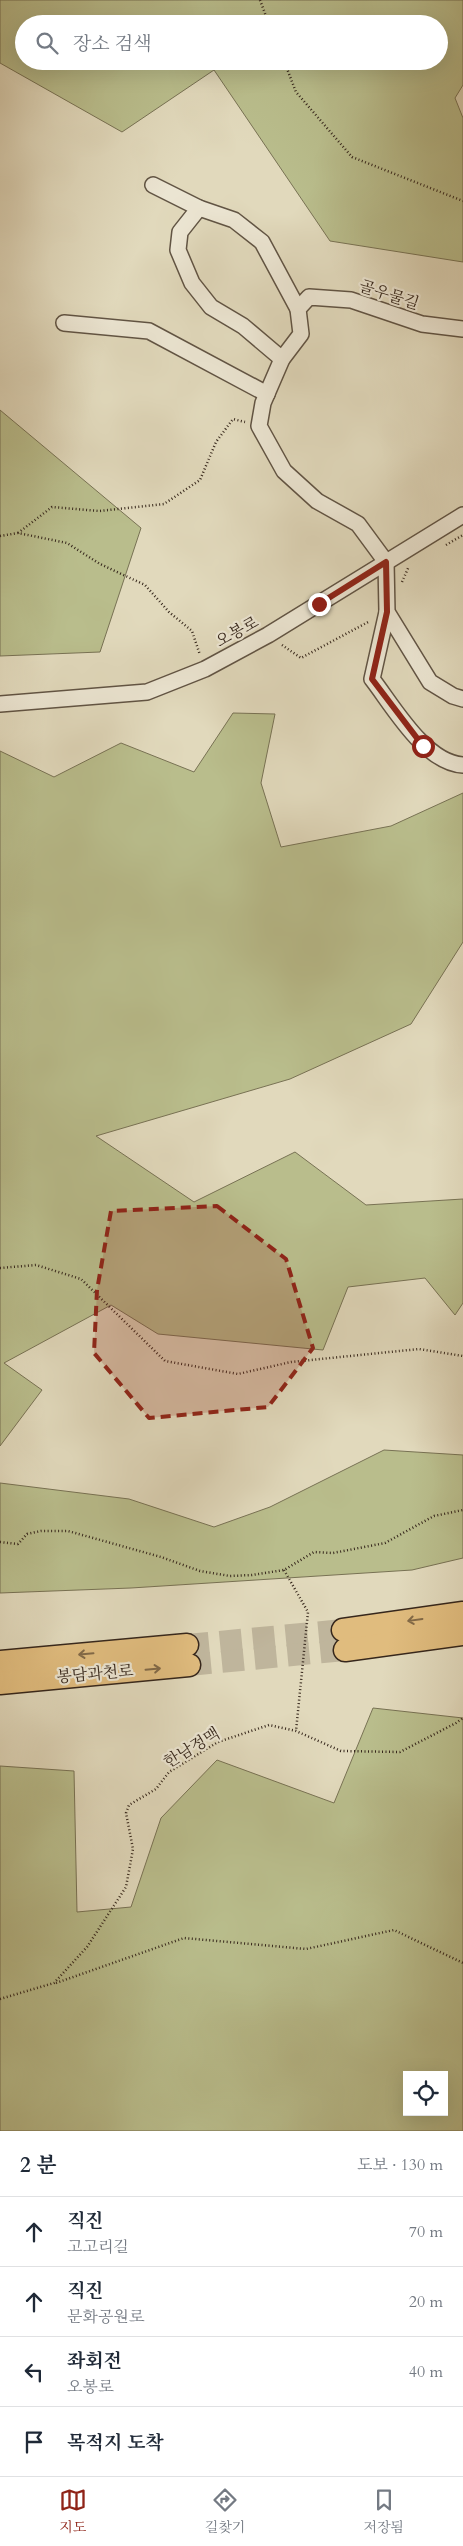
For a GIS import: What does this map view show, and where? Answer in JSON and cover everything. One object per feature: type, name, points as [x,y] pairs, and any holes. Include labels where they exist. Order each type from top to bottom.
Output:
[{"type":"highway","points":[[463,1613],[344,1640],[463,1634]]},
{"type":"highway","name":"봉담과천로","points":[[0,1662],[188,1655],[0,1683]]},
{"type":"street","points":[[153,185],[199,208],[234,220],[262,242],[298,309],[301,334],[282,359],[263,403],[259,426],[284,472],[317,501],[358,524],[386,562],[387,612],[372,679],[423,746],[454,764],[463,765]]},
{"type":"street","points":[[199,208],[180,232],[178,250],[192,283],[211,307],[243,326],[282,359]]},
{"type":"street","name":"골우물길","points":[[298,309],[309,297],[351,300],[422,324],[463,329]]},
{"type":"street","points":[[64,323],[149,331],[267,394]]},
{"type":"street","name":"오봉로","points":[[0,704],[147,692],[206,669],[268,635],[463,515]]},
{"type":"street","points":[[387,612],[430,682],[453,696],[463,699]]},
{"type":"path","points":[[260,0],[266,15]]},
{"type":"path","points":[[287,70],[296,92],[352,157],[463,201]]},
{"type":"path","points":[[18,533],[52,507],[98,511],[164,504],[200,480],[216,442],[233,420],[259,426]]},
{"type":"path","points":[[0,536],[18,533],[67,543],[100,564],[145,585],[169,612],[192,631],[206,669]]},
{"type":"path","points":[[440,548],[463,535]]},
{"type":"path","points":[[268,635],[301,658],[387,612],[409,566],[417,561]]},
{"type":"path","points":[[0,1268],[36,1265],[81,1279],[165,1361],[238,1374],[291,1362],[419,1349],[463,1356]]},
{"type":"path","points":[[0,1542],[18,1544],[27,1534],[41,1531],[68,1531],[161,1556],[200,1571],[230,1576],[284,1570],[314,1552],[333,1553],[385,1543],[434,1516],[463,1510]]},
{"type":"path","points":[[284,1570],[308,1612],[296,1731]]},
{"type":"path","name":"한남정맥","points":[[54,1983],[87,1947],[126,1887],[134,1849],[126,1813],[129,1805],[156,1789],[169,1772],[218,1742],[269,1725],[296,1731],[341,1751],[400,1752],[463,1718]]},
{"type":"path","points":[[0,1999],[54,1983],[184,1938],[306,1948],[394,1930],[463,1963]]},
{"type":"highlighted area","points":[[217,1206],[286,1259],[313,1348],[268,1407],[149,1418],[94,1353],[97,1290],[111,1211]]},
{"type":"green space","points":[[0,0],[463,0],[463,85],[455,98],[463,118],[463,262],[330,241],[214,70],[122,132],[0,63]]},
{"type":"green space","points":[[0,410],[141,528],[100,652],[0,656]]},
{"type":"green space","points":[[233,713],[275,714],[261,783],[281,847],[391,826],[463,793],[463,942],[411,1024],[290,1079],[96,1136],[194,1202],[295,1152],[366,1205],[463,1199],[463,1303],[455,1315],[425,1278],[348,1287],[323,1350],[158,1334],[111,1305],[4,1363],[42,1390],[0,1446],[0,751],[54,777],[121,743],[194,772]]},
{"type":"green space","points":[[384,1450],[463,1455],[463,1558],[412,1570],[131,1588],[0,1593],[0,1483],[129,1499],[214,1527],[270,1507]]},
{"type":"green space","points":[[373,1708],[463,1718],[463,2131],[0,2131],[0,1766],[74,1771],[77,1912],[131,1907],[161,1818],[217,1760],[334,1803]]},
{"type":"tunnel","points":[[187,1645],[343,1630]]},
{"type":"tunnel","points":[[189,1665],[345,1650]]},
{"type":"route","points":[[319,604],[386,562],[387,612],[372,679],[423,746]]}]
